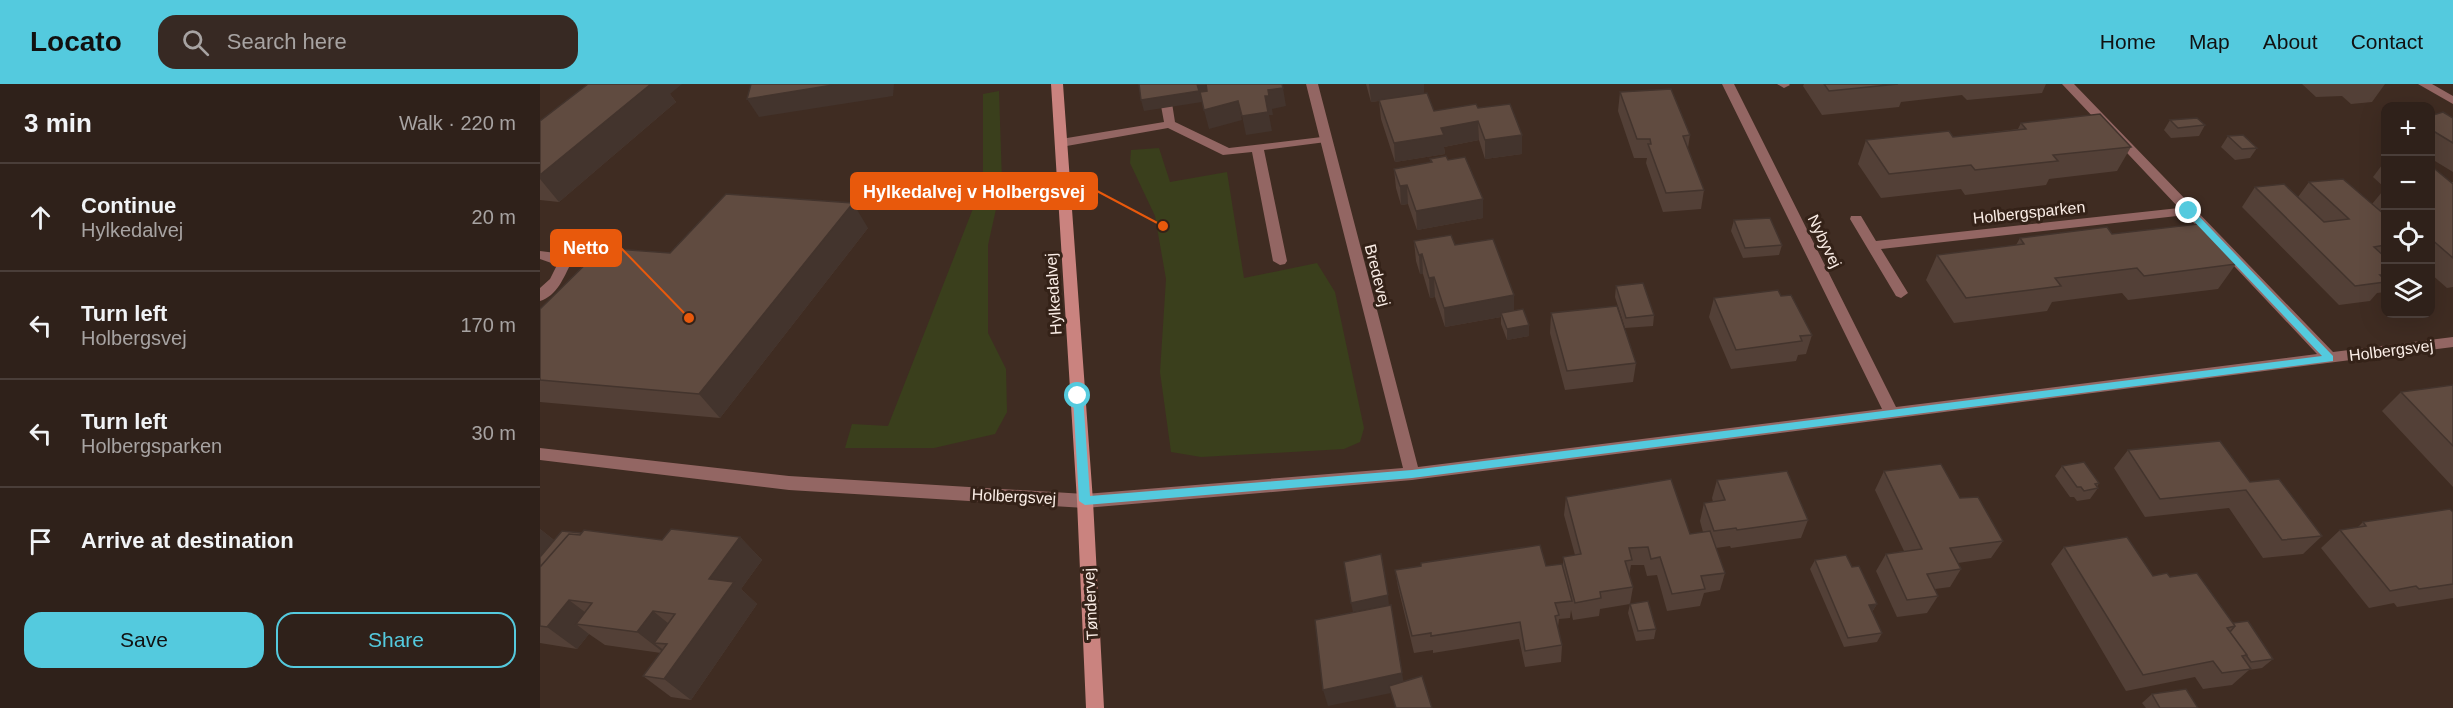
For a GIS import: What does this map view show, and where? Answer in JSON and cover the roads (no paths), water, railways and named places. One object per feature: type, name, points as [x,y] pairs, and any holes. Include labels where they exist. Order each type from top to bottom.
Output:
[{"type":"street","name":"Hylkedalvej","points":[[1057,84],[1085,501]]},
{"type":"street","points":[[1163,84],[1170,124]]},
{"type":"street","name":"Bredevej","points":[[1312,84],[1412,474]]},
{"type":"street","name":"Nybyvej","points":[[1728,84],[1892,413]]},
{"type":"street","points":[[2068,84],[2330,358]]},
{"type":"street","points":[[2424,84],[2453,101]]},
{"type":"street","points":[[1061,143],[1170,124],[1227,152],[1326,138]]},
{"type":"street","points":[[1257,147],[1280,261]]},
{"type":"street","name":"Holbergsparken","points":[[1872,246],[2189,211]]},
{"type":"street","points":[[1856,219],[1901,294]]},
{"type":"street","points":[[540,255],[551,256],[564,263],[556,280],[540,296]]},
{"type":"street","name":"Holbergsvej","points":[[540,454],[789,483],[1085,501],[1412,474],[2453,342]]},
{"type":"street","name":"Tøndervej","points":[[1085,501],[1095,708]]},
{"type":"place","name":"Hylkedalvej v Holbergsvej","points":[[1163,226]]},
{"type":"place","name":"Netto","points":[[689,318]]}]
